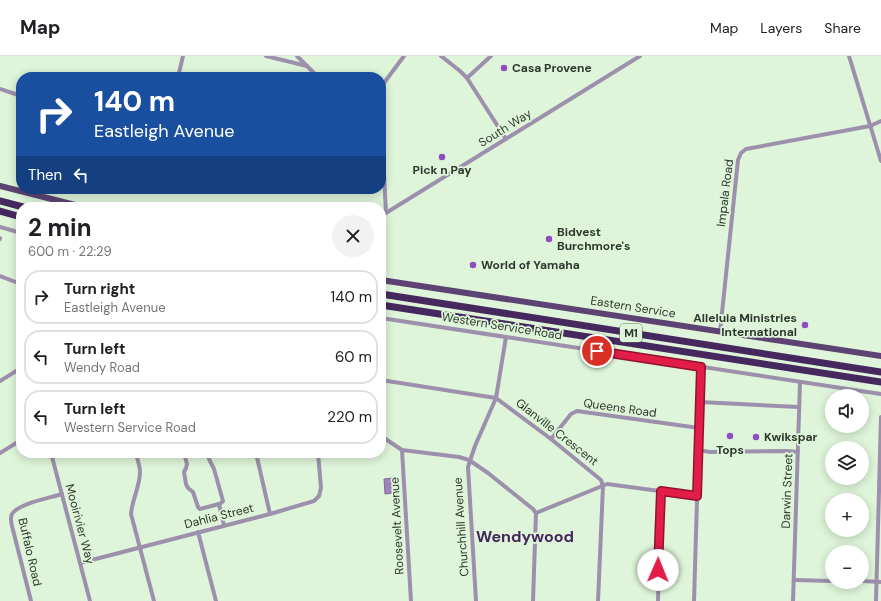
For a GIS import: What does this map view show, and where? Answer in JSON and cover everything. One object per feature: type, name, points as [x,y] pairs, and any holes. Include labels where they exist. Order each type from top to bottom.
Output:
[{"type":"highway","points":[[0,201],[16,205]]},
{"type":"highway","points":[[0,211],[16,216]]},
{"type":"highway","name":"M1","points":[[386,295],[881,372]]},
{"type":"highway","name":"M1","points":[[386,306],[881,382]]},
{"type":"main road","points":[[0,186],[16,190]]},
{"type":"main road","points":[[32,194],[63,202]]},
{"type":"main road","name":"Eastern Service","points":[[386,281],[881,356]]},
{"type":"street","points":[[179,72],[183,56]]},
{"type":"street","points":[[266,56],[306,66]]},
{"type":"street","points":[[297,56],[313,72]]},
{"type":"street","points":[[386,79],[404,56]]},
{"type":"street","points":[[441,56],[460,70],[467,78],[506,139]]},
{"type":"street","points":[[467,78],[491,56]]},
{"type":"street","name":"South Way","points":[[386,213],[640,56]]},
{"type":"street","points":[[849,56],[881,161]]},
{"type":"street","points":[[0,89],[16,94]]},
{"type":"street","name":"Impala Road","points":[[720,332],[738,160],[741,153],[746,149],[870,126],[881,121]]},
{"type":"street","points":[[0,227],[16,232]]},
{"type":"street","points":[[0,276],[16,282]]},
{"type":"street","name":"Western Service Road","points":[[386,319],[881,394]]},
{"type":"street","name":"Churchhill Avenue","points":[[476,601],[467,474],[469,460],[496,398],[506,338]]},
{"type":"street","points":[[694,601],[701,367]]},
{"type":"street","points":[[0,382],[16,371]]},
{"type":"street","name":"Glanville Crescent","points":[[386,381],[496,398],[599,478],[603,486]]},
{"type":"street","name":"Darwin Street","points":[[793,601],[800,382]]},
{"type":"street","points":[[700,402],[799,407]]},
{"type":"street","name":"Queens Road","points":[[550,439],[570,414],[577,411],[698,428]]},
{"type":"street","points":[[876,601],[879,582],[881,417]]},
{"type":"street","points":[[386,439],[402,450],[459,457],[469,460],[529,505],[536,513],[533,601]]},
{"type":"street","points":[[0,453],[16,443]]},
{"type":"street","name":"Roosevelt Avenue","points":[[402,450],[411,601]]},
{"type":"street","points":[[698,450],[710,452],[798,452]]},
{"type":"street","name":"Mooirivier Way","points":[[52,458],[90,601]]},
{"type":"street","points":[[137,458],[140,473],[131,513],[154,601]]},
{"type":"street","points":[[185,458],[187,464],[184,472],[186,484],[188,488],[194,492],[199,508],[201,509],[222,502],[214,469],[209,458]]},
{"type":"street","points":[[257,458],[270,514]]},
{"type":"street","name":"Dahlia Street","points":[[80,563],[311,503],[317,499],[321,488],[318,458]]},
{"type":"street","points":[[536,513],[608,484],[697,496]]},
{"type":"street","points":[[598,601],[603,486]]},
{"type":"street","points":[[658,601],[661,491]]},
{"type":"street","name":"Buffalo Road","points":[[31,601],[12,526],[11,516],[14,512],[27,504],[62,494]]},
{"type":"street","points":[[219,504],[224,525]]},
{"type":"street","points":[[198,532],[216,601]]},
{"type":"street","points":[[794,580],[825,581]]},
{"type":"street","points":[[869,581],[879,582]]},
{"type":"shaded area","points":[[393,478],[394,493],[385,494],[384,479]]},
{"type":"place","name":"Casa Provene","points":[[504,68]]},
{"type":"place","name":"Pick n Pay","points":[[442,157]]},
{"type":"place","name":"Bidvest Burchmore's","points":[[549,239]]},
{"type":"place","name":"World of Yamaha","points":[[473,265]]},
{"type":"place","name":"Alleluia Ministries International","points":[[805,325]]},
{"type":"place","name":"Tops","points":[[730,436]]},
{"type":"place","name":"Kwikspar","points":[[756,437]]},
{"type":"district","name":"Wendywood","points":[[525,536]]},
{"type":"route","points":[[597,351],[701,367],[697,496],[661,491],[658,570]]}]
